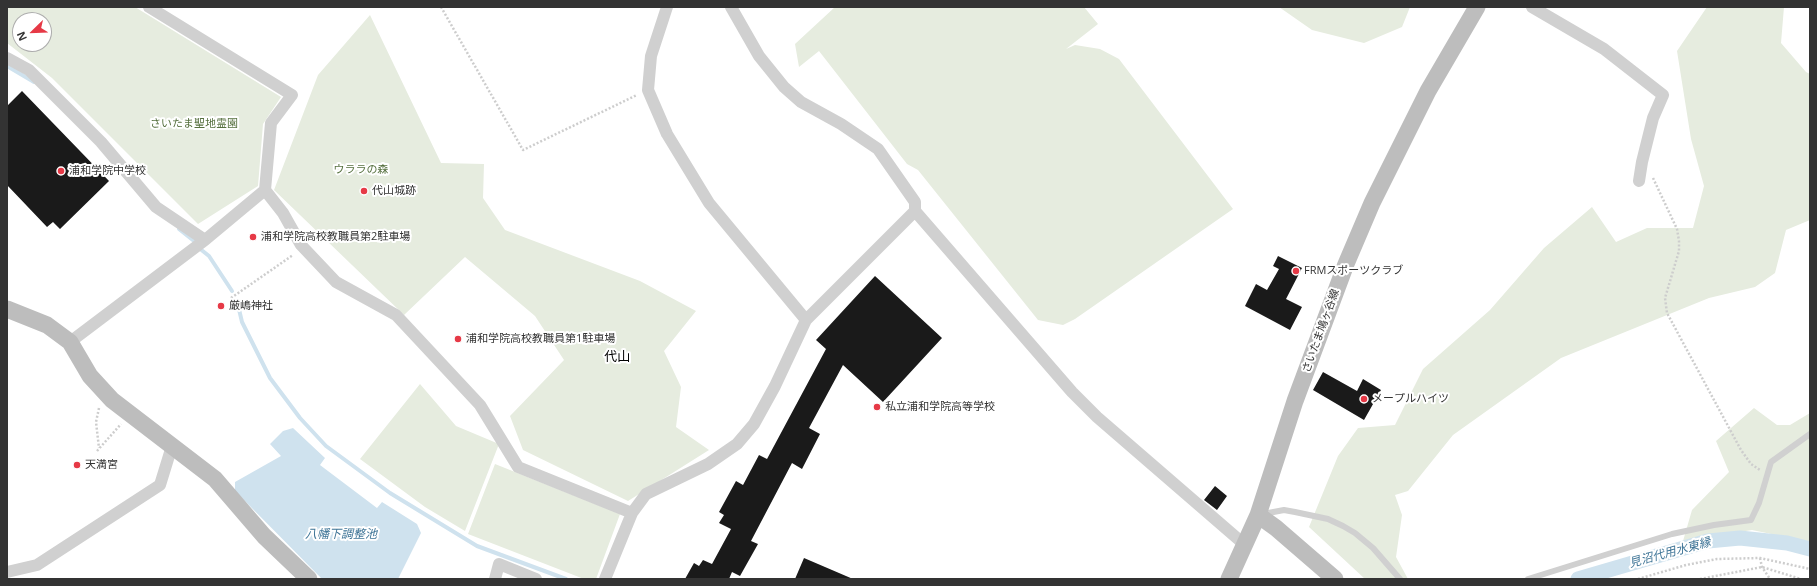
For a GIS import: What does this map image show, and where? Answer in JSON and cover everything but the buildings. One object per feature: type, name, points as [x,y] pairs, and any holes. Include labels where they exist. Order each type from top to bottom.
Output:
[{"type":"main road","name":"さいたま鳩ヶ谷線","points":[[1229,579],[1258,515],[1295,401],[1346,264],[1372,202],[1428,91],[1476,7]]},
{"type":"main road","points":[[7,309],[47,325],[70,342],[90,376],[112,400],[215,479],[264,536],[309,579]]},
{"type":"main road","points":[[1258,515],[1276,528],[1335,579]]},
{"type":"street","points":[[149,7],[292,95],[272,123],[265,190],[283,213],[303,248],[336,282],[396,315],[480,405],[518,467],[632,513]]},
{"type":"street","points":[[667,7],[651,56],[648,90],[667,134],[710,203],[806,320]]},
{"type":"street","points":[[731,7],[759,56],[784,87],[801,102],[842,124],[878,149],[915,202],[915,211],[1072,392],[1097,417],[1245,545]]},
{"type":"street","points":[[1532,7],[1604,49],[1663,95],[1653,118],[1642,162],[1640,181]]},
{"type":"street","points":[[7,58],[29,70],[101,142],[156,206],[205,240]]},
{"type":"street","points":[[70,342],[205,240],[265,190]]},
{"type":"street","points":[[605,579],[632,513],[646,494],[708,464],[736,444],[754,424],[775,386],[806,320],[915,211]]},
{"type":"street","points":[[7,572],[37,565],[160,485],[172,446]]},
{"type":"street","points":[[495,579],[499,564],[536,579]]},
{"type":"lane","points":[[1528,579],[1672,534],[1714,525],[1751,520],[1771,462],[1810,434]]},
{"type":"lane","points":[[1258,515],[1284,510],[1328,519],[1355,533],[1373,548],[1400,579]]},
{"type":"path","points":[[441,7],[522,150],[648,90]]},
{"type":"path","points":[[1642,162],[1647,164],[1677,229],[1679,241],[1679,251],[1665,298],[1667,313],[1741,450],[1751,464],[1767,475]]},
{"type":"path","points":[[231,298],[303,248]]},
{"type":"path","points":[[99,448],[96,422],[100,402]]},
{"type":"path","points":[[97,451],[122,423]]},
{"type":"path","points":[[1760,558],[1762,567],[1770,579]]},
{"type":"path","points":[[1638,579],[1686,564],[1717,559],[1760,558],[1810,569]]},
{"type":"path","points":[[1700,579],[1762,567],[1801,579]]},
{"type":"green space","name":"さいたま聖地霊園","points":[[7,7],[135,7],[281,97],[263,124],[258,186],[198,224],[52,78],[19,52],[52,52],[52,12],[12,12],[12,47],[7,43]]},
{"type":"green space","points":[[835,7],[1084,7],[1098,24],[1066,49],[1075,45],[1100,49],[1119,59],[1233,209],[1075,319],[1063,325],[1038,320],[918,170],[907,164],[819,51],[799,67],[795,44]]},
{"type":"green space","points":[[1279,7],[1410,7],[1402,27],[1364,43],[1312,30]]},
{"type":"green space","points":[[1707,7],[1784,7],[1781,43],[1806,72],[1810,74],[1810,220],[1786,230],[1775,273],[1755,287],[1709,298],[1561,358],[1453,435],[1408,491],[1395,495],[1402,515],[1396,557],[1408,579],[1365,579],[1309,527],[1338,456],[1358,428],[1395,425],[1423,369],[1490,310],[1544,248],[1592,207],[1616,242],[1647,228],[1693,228],[1704,186],[1691,139],[1677,51]]},
{"type":"green space","name":"ウララの森","points":[[370,15],[441,163],[484,164],[483,198],[505,230],[640,281],[696,311],[664,351],[681,387],[676,427],[709,450],[628,501],[523,450],[510,416],[564,360],[535,316],[465,257],[404,315],[274,190],[318,75]]},
{"type":"green space","points":[[420,384],[456,426],[499,444],[465,531],[425,507],[360,459]]},
{"type":"green space","points":[[1754,408],[1777,425],[1790,425],[1810,413],[1810,542],[1752,530],[1683,541],[1692,510],[1729,472],[1716,441]]},
{"type":"green space","points":[[495,464],[620,514],[596,579],[584,579],[468,534]]},
{"type":"water","name":"八幡下調整池","points":[[293,428],[325,458],[320,465],[377,508],[382,502],[417,524],[421,533],[398,579],[322,579],[235,491],[235,482],[281,456],[270,444],[283,431]]},
{"type":"waterway","points":[[7,66],[34,82]]},
{"type":"waterway","points":[[179,229],[194,241]]},
{"type":"waterway","points":[[199,248],[209,256],[232,291]]},
{"type":"waterway","points":[[237,301],[242,322],[270,378],[300,418],[326,446],[390,493],[477,546],[566,579]]},
{"type":"waterway","name":"見沼代用水東縁","points":[[1578,579],[1708,541],[1740,538],[1787,543],[1810,549]]},
{"type":"place","name":"浦和学院中学校","points":[[61,171]]},
{"type":"place","name":"代山城跡","points":[[364,191]]},
{"type":"place","name":"浦和学院高校教職員第2駐車場","points":[[253,237]]},
{"type":"place","name":"FRMスポーツクラブ","points":[[1296,271]]},
{"type":"place","name":"厳嶋神社","points":[[221,306]]},
{"type":"place","name":"浦和学院高校教職員第1駐車場","points":[[458,339]]},
{"type":"place","name":"メープルハイツ","points":[[1364,399]]},
{"type":"place","name":"私立浦和学院高等学校","points":[[877,407]]},
{"type":"place","name":"天満宮","points":[[77,465]]},
{"type":"district","name":"代山","points":[[617,357]]}]
